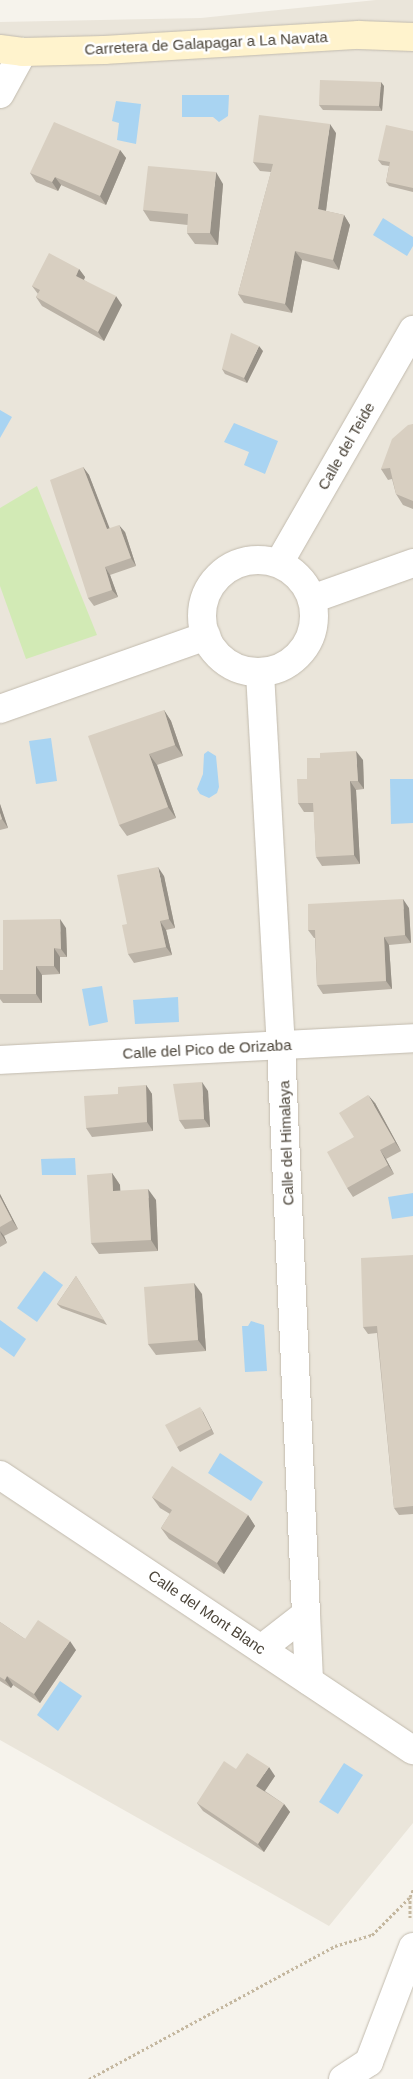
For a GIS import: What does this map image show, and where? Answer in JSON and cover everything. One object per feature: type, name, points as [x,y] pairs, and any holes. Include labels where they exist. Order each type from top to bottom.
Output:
[{"type":"main road","name":"Carretera de Galapagar a La Navata","points":[[11,51],[359,35],[413,38]]},
{"type":"street","points":[[0,94],[11,51]]},
{"type":"street","name":"Calle del Teide","points":[[279,563],[413,330]]},
{"type":"street","points":[[261,559],[279,563],[305,584],[312,599],[315,619],[310,640],[298,656],[281,668],[260,672],[227,663],[214,651],[206,636],[203,609],[212,582],[225,570],[242,561],[261,559]]},
{"type":"street","points":[[312,599],[413,563]]},
{"type":"street","points":[[0,709],[206,636]]},
{"type":"street","name":"Calle del Himalaya","points":[[260,672],[281,1046],[310,1680]]},
{"type":"street","name":"Calle del Pico de Orizaba","points":[[0,1060],[413,1038]]},
{"type":"street","name":"Calle del Mont Blanc","points":[[0,1475],[413,1750]]},
{"type":"street","points":[[261,1648],[306,1614]]},
{"type":"street","points":[[343,2079],[369,2062],[413,1947]]},
{"type":"path","points":[[89,2079],[335,1946],[372,1935],[410,1897]]},
{"type":"shaded area","points":[[376,0],[413,0],[413,1823],[329,1926],[0,1740],[0,22],[201,18]]},
{"type":"green space","points":[[37,486],[97,635],[26,659],[0,586],[0,508]]},
{"type":"water","points":[[182,95],[229,95],[228,116],[219,122],[213,117],[182,117]]},
{"type":"water","points":[[116,101],[141,104],[136,144],[117,140],[119,123],[112,121]]},
{"type":"water","points":[[383,218],[413,237],[413,246],[407,256],[373,235]]},
{"type":"water","points":[[0,410],[12,417],[0,438]]},
{"type":"water","points":[[234,423],[278,441],[265,474],[244,465],[249,452],[224,442]]},
{"type":"water","points":[[51,738],[57,781],[36,784],[29,741]]},
{"type":"water","points":[[208,751],[216,756],[219,787],[217,793],[209,798],[200,794],[197,789],[203,774],[204,754]]},
{"type":"water","points":[[390,779],[413,779],[413,823],[391,824]]},
{"type":"water","points":[[102,986],[108,1022],[89,1026],[82,989]]},
{"type":"water","points":[[178,997],[179,1022],[135,1024],[133,1000]]},
{"type":"water","points":[[75,1158],[76,1175],[42,1175],[41,1159]]},
{"type":"water","points":[[413,1193],[413,1216],[392,1219],[388,1197]]},
{"type":"water","points":[[44,1271],[63,1285],[37,1322],[17,1308]]},
{"type":"water","points":[[0,1320],[26,1339],[14,1357],[0,1347]]},
{"type":"water","points":[[251,1321],[264,1325],[267,1371],[245,1372],[242,1326],[248,1326]]},
{"type":"water","points":[[220,1453],[263,1482],[251,1501],[208,1473]]},
{"type":"water","points":[[60,1681],[82,1696],[58,1731],[37,1715]]},
{"type":"water","points":[[344,1763],[363,1775],[338,1814],[319,1802]]},
{"type":"building","points":[[320,80],[381,82],[379,106],[319,105]]},
{"type":"building","points":[[259,115],[330,124],[318,209],[344,215],[333,260],[295,251],[285,304],[238,294],[273,164],[253,162]]},
{"type":"building","points":[[54,122],[120,150],[100,196],[55,177],[52,182],[30,173]]},
{"type":"building","points":[[386,125],[413,131],[413,188],[386,182],[390,162],[378,160]]},
{"type":"building","points":[[148,166],[216,172],[210,233],[187,233],[188,214],[143,210]]},
{"type":"building","points":[[49,253],[79,269],[76,276],[116,296],[98,332],[36,297],[40,290],[32,286]]},
{"type":"building","points":[[231,333],[259,346],[244,378],[222,369]]},
{"type":"building","points":[[413,424],[413,501],[396,494],[390,468],[381,469],[392,439],[408,425]]},
{"type":"building","points":[[83,467],[107,529],[119,525],[131,558],[105,567],[112,590],[88,598],[50,480]]},
{"type":"building","points":[[164,710],[175,745],[149,754],[168,807],[119,825],[88,736]]},
{"type":"building","points":[[356,751],[358,781],[350,781],[354,855],[316,857],[313,803],[298,803],[297,779],[307,779],[307,758],[320,758],[320,753]]},
{"type":"building","points":[[158,867],[169,919],[160,921],[166,947],[128,954],[122,925],[127,924],[117,875]]},
{"type":"building","points":[[403,899],[405,935],[384,937],[386,981],[317,985],[315,930],[308,930],[308,904]]},
{"type":"building","points":[[60,919],[61,949],[54,948],[54,966],[36,966],[36,994],[0,994],[0,970],[3,970],[3,920]]},
{"type":"building","points":[[202,1082],[204,1119],[179,1120],[173,1084]]},
{"type":"building","points":[[146,1085],[147,1122],[86,1128],[84,1096],[118,1094],[118,1087]]},
{"type":"building","points":[[368,1095],[395,1142],[380,1150],[388,1165],[347,1188],[327,1152],[354,1137],[339,1113]]},
{"type":"building","points":[[112,1173],[113,1191],[148,1189],[151,1240],[91,1243],[87,1175]]},
{"type":"building","points":[[0,1197],[12,1220],[0,1227]]},
{"type":"building","points":[[413,1255],[413,1506],[394,1508],[377,1326],[363,1327],[361,1258]]},
{"type":"building","points":[[76,1276],[104,1320],[57,1304]]},
{"type":"building","points":[[194,1283],[198,1340],[148,1344],[144,1287]]},
{"type":"building","points":[[200,1407],[211,1429],[177,1447],[165,1425]]},
{"type":"building","points":[[172,1466],[248,1515],[217,1563],[161,1528],[172,1510],[152,1497]]},
{"type":"building","points":[[38,1620],[70,1641],[34,1694],[7,1676],[5,1680],[0,1677],[0,1622],[25,1639]]},
{"type":"building","points":[[247,1753],[269,1767],[256,1786],[284,1804],[258,1844],[197,1803],[224,1761],[236,1769]]}]
